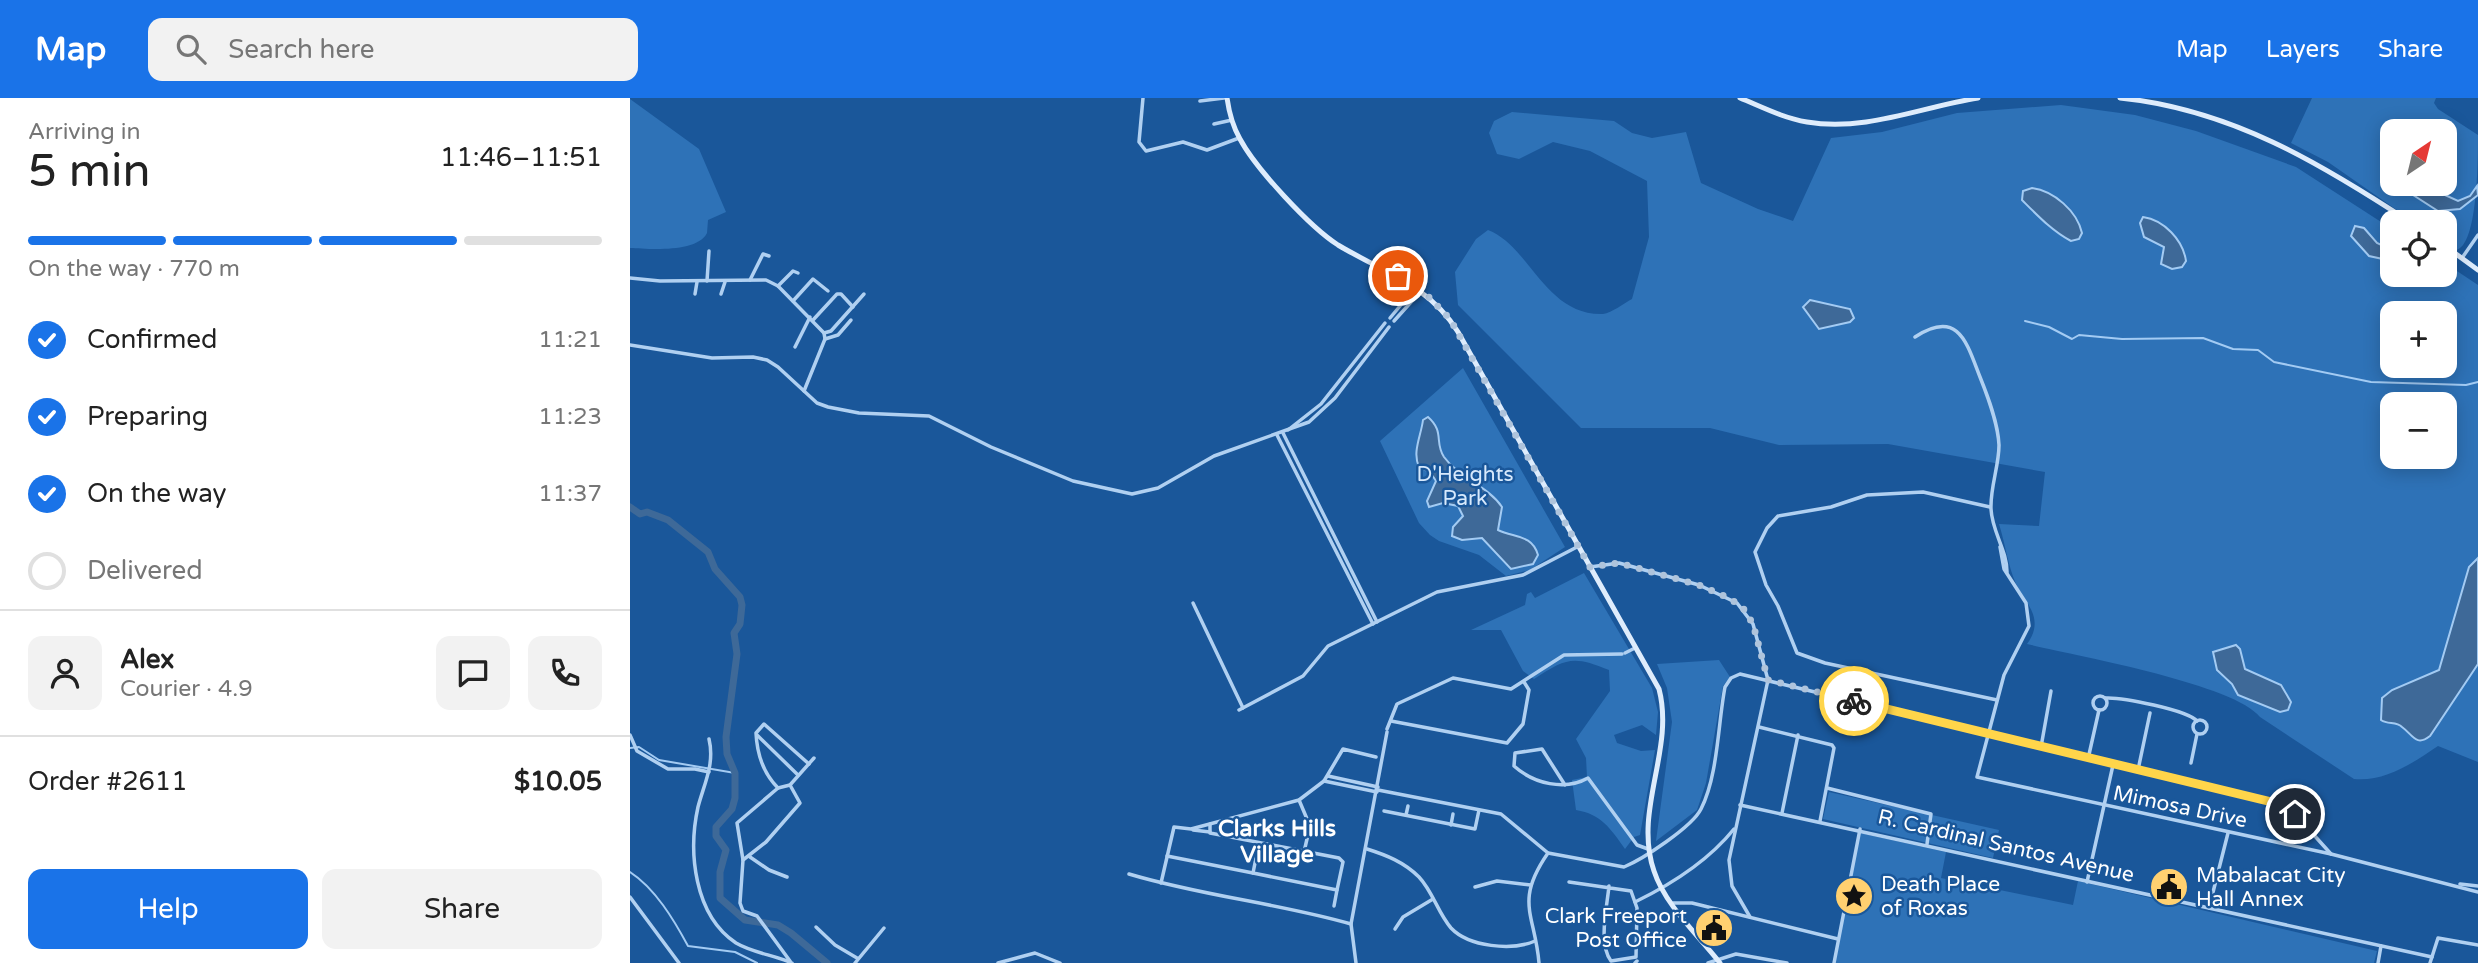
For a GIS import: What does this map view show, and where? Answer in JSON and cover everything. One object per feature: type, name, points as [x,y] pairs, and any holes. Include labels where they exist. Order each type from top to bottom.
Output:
[{"type":"main road","points":[[1225,98],[1239,138],[1267,174],[1326,236],[1419,288],[1443,310],[1458,332],[1659,689],[1664,723],[1647,822],[1649,850],[1662,889],[1718,961]]},
{"type":"main road","points":[[1740,98],[1793,119],[1834,125],[1876,121],[1942,101],[1979,98]]},
{"type":"main road","points":[[2120,98],[2193,111],[2271,139],[2334,172],[2392,210]]},
{"type":"main road","points":[[2457,254],[2478,270]]},
{"type":"street","points":[[1143,98],[1139,142],[1146,151],[1183,142],[1207,150],[1239,138]]},
{"type":"street","points":[[1200,101],[1225,98]]},
{"type":"street","points":[[1214,124],[1232,120]]},
{"type":"street","points":[[2462,258],[2478,235]]},
{"type":"street","points":[[706,281],[709,251]]},
{"type":"street","points":[[750,280],[763,254],[769,256]]},
{"type":"street","points":[[778,286],[793,271],[798,273]]},
{"type":"street","points":[[630,278],[725,282],[766,280],[778,286],[824,333],[825,339],[804,391]]},
{"type":"street","points":[[793,301],[815,278],[828,291]]},
{"type":"street","points":[[695,294],[698,281]]},
{"type":"street","points":[[721,294],[725,282]]},
{"type":"street","points":[[1392,319],[1419,288]]},
{"type":"street","points":[[795,347],[811,318],[836,294],[841,294],[853,307]]},
{"type":"street","points":[[824,333],[831,331],[864,294]]},
{"type":"street","points":[[825,339],[838,335],[851,320]]},
{"type":"street","points":[[630,345],[712,358],[753,357],[766,360],[817,403],[859,413],[929,416],[992,447],[1073,481],[1132,494],[1149,492],[1214,456],[1282,433],[1320,414],[1387,325]]},
{"type":"street","points":[[1915,337],[1946,326],[1961,334],[1969,347],[1991,408],[1999,444],[1990,507],[2001,562],[2026,603],[2029,626],[2007,667],[1989,733]]},
{"type":"street","points":[[1282,433],[1375,623]]},
{"type":"street","points":[[1990,507],[1923,492],[1867,495],[1831,507],[1779,516],[1767,528],[1755,552],[1766,585],[1778,606],[1797,653],[1825,663],[1997,700]]},
{"type":"street","points":[[1193,603],[1241,709],[1303,676],[1328,646],[1447,587],[1523,575],[1577,547]]},
{"type":"street","points":[[1590,567],[1619,563],[1699,585],[1729,598],[1743,608],[1753,624],[1768,680],[1729,860],[1735,895],[1750,917]]},
{"type":"street","points":[[1356,963],[1351,923],[1387,733],[1397,704],[1443,680],[1471,680],[1511,689],[1564,656],[1623,654],[1635,648]]},
{"type":"street","points":[[1324,780],[1501,814],[1548,853],[1624,867],[1694,818],[1702,807],[1728,682],[1740,674],[2287,807],[2331,854]]},
{"type":"street","points":[[1391,721],[1507,743],[1523,723],[1529,691],[1524,682]]},
{"type":"street","points":[[2041,747],[2051,691]]},
{"type":"street","points":[[2099,710],[2094,705],[2095,698],[2147,703],[2189,714],[2197,721],[2203,721],[2206,726],[2204,732],[2197,733]]},
{"type":"street","points":[[2099,710],[2107,706],[2105,698]]},
{"type":"street","points":[[2088,759],[2099,710]]},
{"type":"street","points":[[2137,771],[2150,713]]},
{"type":"street","points":[[2191,763],[2197,733],[2193,728],[2197,721]]},
{"type":"street","points":[[756,733],[767,723],[809,764]]},
{"type":"street","points":[[1759,727],[1826,741],[1834,748],[1820,821]]},
{"type":"street","points":[[756,733],[798,775]]},
{"type":"street","points":[[756,733],[763,766],[778,788]]},
{"type":"street","name":"Mimosa Drive","points":[[1989,733],[1977,777],[2331,854],[2478,892]]},
{"type":"street","points":[[630,735],[637,751],[668,769],[710,769]]},
{"type":"street","points":[[1782,813],[1798,735]]},
{"type":"street","points":[[709,739],[710,769],[699,806],[692,860],[709,912],[736,942],[792,963]]},
{"type":"street","points":[[1191,829],[1299,800],[1328,776],[1343,749],[1377,757]]},
{"type":"street","points":[[1565,785],[1542,749],[1515,753],[1514,766],[1524,775],[1549,784],[1565,785],[1588,778],[1637,845],[1649,850]]},
{"type":"street","points":[[792,963],[758,918],[740,905],[743,860],[736,825],[778,788],[790,785],[814,758]]},
{"type":"street","points":[[2087,882],[2113,765]]},
{"type":"street","points":[[1328,776],[1378,790]]},
{"type":"street","points":[[743,860],[750,857],[800,803],[790,785]]},
{"type":"street","points":[[1827,788],[1931,814],[1927,844]]},
{"type":"street","points":[[1299,800],[1310,826],[1304,852]]},
{"type":"street","name":"R. Cardinal Santos Avenue","points":[[1740,805],[1860,829],[2087,882],[2432,957]]},
{"type":"street","points":[[1406,815],[1408,806]]},
{"type":"street","points":[[1384,811],[1475,829],[1479,810]]},
{"type":"street","points":[[1451,825],[1453,814]]},
{"type":"street","points":[[1210,824],[1210,832]]},
{"type":"street","points":[[1161,883],[1174,827],[1191,829],[1342,860],[1334,906]]},
{"type":"street","points":[[1635,902],[1662,889],[1719,845],[1735,828]]},
{"type":"street","points":[[1834,963],[1860,829]]},
{"type":"street","points":[[2209,908],[2228,833]]},
{"type":"street","points":[[1253,873],[1259,843]]},
{"type":"street","points":[[1367,849],[1408,867],[1428,888],[1451,928],[1468,939],[1511,946],[1535,941]]},
{"type":"street","points":[[1538,963],[1528,912],[1531,885],[1548,853]]},
{"type":"street","points":[[1167,856],[1337,890]]},
{"type":"street","points":[[750,857],[769,870],[787,877]]},
{"type":"street","points":[[1129,874],[1234,900],[1300,910],[1351,923]]},
{"type":"street","points":[[1475,887],[1497,881],[1531,885]]},
{"type":"street","points":[[1569,882],[1629,889],[1635,902],[1637,961],[1611,961],[1608,957],[1605,934],[1609,887]]},
{"type":"street","name":"Mimosa Drive","points":[[2458,885],[2478,886]]},
{"type":"street","points":[[630,897],[679,963]]},
{"type":"street","points":[[1395,929],[1403,917],[1433,899]]},
{"type":"street","points":[[1672,903],[1692,903],[1838,939]]},
{"type":"street","points":[[816,927],[856,961],[884,928]]},
{"type":"street","points":[[2430,963],[2435,940],[2440,937],[2478,945]]},
{"type":"street","points":[[2378,963],[2381,946]]},
{"type":"street","points":[[998,963],[1035,953],[1060,963]]},
{"type":"street","points":[[1708,963],[1737,954],[1787,963]]},
{"type":"green space","points":[[2312,98],[2436,98],[2434,103],[2438,109],[2453,119],[2380,119],[2380,196],[2457,196],[2457,121],[2478,135],[2473,218],[2463,245],[2457,249],[2457,210],[2397,210],[2328,162],[2291,143]]},
{"type":"green space","points":[[630,99],[699,149],[726,212],[708,220],[707,233],[694,244],[672,248],[630,248]]},
{"type":"green space","points":[[2061,105],[2135,115],[2196,131],[2296,167],[2380,221],[2380,287],[2457,287],[2457,271],[2478,285],[2478,762],[2438,746],[2409,765],[2388,774],[2377,778],[2354,779],[2245,705],[2220,693],[2151,672],[2027,644],[2032,635],[2034,620],[2013,577],[1999,524],[2039,526],[2045,472],[1888,444],[1779,445],[1710,428],[1581,428],[1458,305],[1455,272],[1476,239],[1488,230],[1503,238],[1516,250],[1552,293],[1566,304],[1583,312],[1603,314],[1632,299],[1649,237],[1647,181],[1590,151],[1553,142],[1519,159],[1497,154],[1489,133],[1494,121],[1512,112],[1614,121],[1632,133],[1652,138],[1686,132],[1701,183],[1758,209],[1793,221],[1831,138],[1882,132],[1957,113]]},
{"type":"green space","name":"D'Heights Park","points":[[1463,368],[1565,547],[1530,570],[1506,576],[1479,555],[1439,541],[1430,535],[1419,523],[1380,441]]},
{"type":"green space","points":[[1584,573],[1652,688],[1658,712],[1656,735],[1642,725],[1614,735],[1617,743],[1641,751],[1655,750],[1640,835],[1634,837],[1625,849],[1599,819],[1576,810],[1572,780],[1587,777],[1586,758],[1576,739],[1610,691],[1609,670],[1587,662],[1570,661],[1534,679],[1523,671],[1501,630],[1471,630],[1525,605],[1527,594],[1531,592],[1535,598]]},
{"type":"green space","points":[[1719,660],[1730,677],[1723,686],[1706,783],[1697,810],[1656,841],[1672,722],[1667,688],[1657,664]]},
{"type":"green space","points":[[1829,792],[1999,830],[1993,858],[1823,819]]},
{"type":"green space","points":[[1860,833],[1946,852],[1941,878],[2073,905],[2078,881],[2377,951],[2374,963],[1835,963]]},
{"type":"shaded area","points":[[2477,186],[2478,195],[2460,209],[2436,210],[2415,196],[2447,196],[2458,201],[2470,196]]},
{"type":"shaded area","points":[[2032,188],[2048,193],[2070,210],[2082,233],[2079,239],[2071,241],[2057,232],[2022,200],[2023,191]]},
{"type":"shaded area","points":[[2143,217],[2158,222],[2177,239],[2186,261],[2182,267],[2172,269],[2161,264],[2164,247],[2144,237],[2140,223]]},
{"type":"shaded area","points":[[2355,226],[2364,228],[2380,244],[2380,258],[2369,256],[2351,236]]},
{"type":"shaded area","points":[[1810,300],[1850,309],[1854,318],[1850,322],[1819,329],[1803,307]]},
{"type":"shaded area","points":[[1428,417],[1438,432],[1444,457],[1457,471],[1489,493],[1502,507],[1498,530],[1527,540],[1535,548],[1538,555],[1533,564],[1511,569],[1482,538],[1462,540],[1452,536],[1453,527],[1463,516],[1458,506],[1443,503],[1429,507],[1427,501],[1436,481],[1430,472],[1419,467],[1416,456],[1423,420]]},
{"type":"shaded area","points":[[2478,558],[2478,664],[2430,736],[2421,740],[2415,739],[2400,725],[2381,720],[2382,698],[2392,690],[2439,670],[2469,567]]},
{"type":"shaded area","points":[[2236,645],[2240,649],[2245,669],[2281,685],[2291,702],[2288,710],[2280,712],[2238,695],[2232,684],[2217,670],[2213,652]]},
{"type":"waterway","points":[[2025,321],[2049,327],[2072,339],[2079,335],[2122,339],[2203,338],[2233,349],[2258,350],[2274,362],[2371,382],[2466,385],[2478,382]]},
{"type":"waterway","points":[[630,507],[640,514],[647,512],[668,520],[708,552],[715,569],[740,597],[742,605],[740,624],[734,633],[737,654],[726,737],[727,754],[735,773],[735,798],[732,809],[716,827],[716,836],[726,850],[720,872],[720,898],[745,920],[778,925],[827,963]]},
{"type":"waterway","points":[[630,748],[639,747],[659,760],[735,773]]},
{"type":"waterway","points":[[630,872],[656,896],[688,946],[735,952],[757,963]]},
{"type":"way so far","points":[[1398,276],[1422,290],[1450,319],[1590,567],[1619,563],[1718,592],[1737,603],[1748,615],[1753,624],[1768,680],[1854,701]]},
{"type":"place","name":"Mabalacat City Hall Annex","points":[[2169,887]]},
{"type":"place","name":"Death Place of Roxas","points":[[1854,896]]},
{"type":"place","name":"Clark Freeport Post Office","points":[[1714,928]]},
{"type":"district","name":"Clarks Hills Village","points":[[1277,842]]},
{"type":"route","points":[[1854,701],[2276,803],[2295,814]]}]
